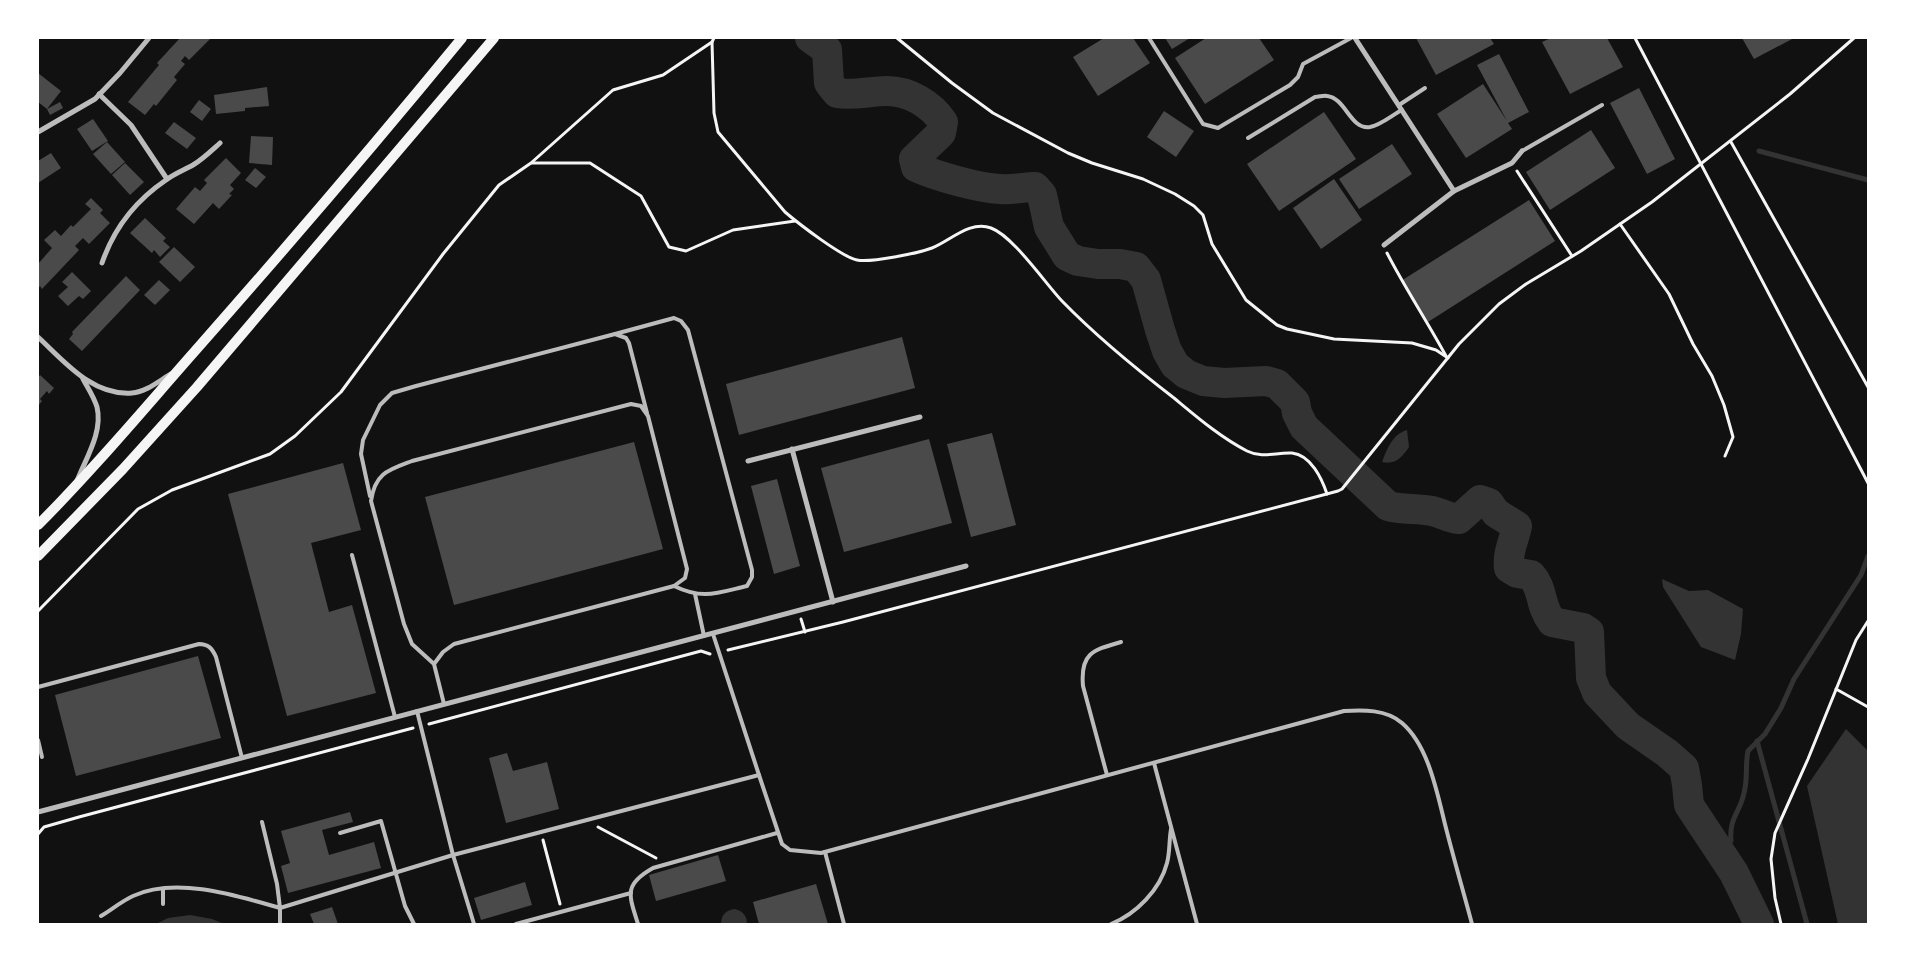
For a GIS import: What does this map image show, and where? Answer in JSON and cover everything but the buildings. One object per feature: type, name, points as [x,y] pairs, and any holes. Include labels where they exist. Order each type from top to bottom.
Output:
[{"type":"main road","points":[[38,525],[73,489],[178,371],[352,171],[462,38]]},
{"type":"main road","points":[[38,556],[123,469],[197,386],[494,38]]},
{"type":"street","points":[[38,132],[86,105],[99,94],[149,38]]},
{"type":"street","points":[[1355,38],[1454,191]]},
{"type":"street","points":[[99,94],[131,125],[167,179]]},
{"type":"street","points":[[102,263],[108,245],[117,228],[148,193],[167,179],[194,164],[220,143]]},
{"type":"street","points":[[1384,245],[1454,191],[1512,162],[1522,151]]},
{"type":"street","points":[[38,337],[83,379],[96,405],[98,423],[92,446],[73,489]]},
{"type":"street","points":[[83,379],[110,390],[132,393],[143,390],[178,371]]},
{"type":"street","points":[[748,460],[920,417]]},
{"type":"street","points":[[792,449],[833,602]]},
{"type":"street","points":[[38,812],[966,566]]},
{"type":"lane","points":[[1149,38],[1203,124],[1218,128],[1290,85],[1298,77],[1303,64],[1351,38]]},
{"type":"lane","points":[[1248,138],[1315,97],[1328,96],[1337,100],[1357,124],[1368,128],[1375,126],[1425,88]]},
{"type":"lane","points":[[1522,151],[1602,105]]},
{"type":"lane","points":[[444,704],[434,664],[412,644],[404,624],[361,454],[363,440],[380,405],[392,393],[674,318],[682,321],[688,330],[752,570],[752,577],[747,586],[711,594],[695,594],[674,586]]},
{"type":"lane","points":[[434,664],[454,644],[674,586],[685,578],[687,569],[629,343],[626,338],[615,334]]},
{"type":"lane","points":[[372,500],[373,487],[382,474],[412,461],[631,404],[641,406],[648,416]]},
{"type":"lane","points":[[352,555],[395,717]]},
{"type":"lane","points":[[695,594],[704,636]]},
{"type":"lane","points":[[713,634],[777,833],[782,844],[790,850],[825,852],[1344,711],[1368,710],[1385,714],[1401,722],[1422,749],[1432,775],[1472,924]]},
{"type":"lane","points":[[1107,775],[1083,686],[1082,671],[1085,659],[1096,650],[1121,642]]},
{"type":"lane","points":[[38,687],[204,644],[213,650],[216,657],[242,758]]},
{"type":"lane","points":[[417,711],[453,855],[474,924]]},
{"type":"lane","points":[[38,740],[42,757]]},
{"type":"lane","points":[[1154,763],[1197,924]]},
{"type":"lane","points":[[101,916],[134,896],[162,889],[178,888],[228,894],[280,908],[453,855],[759,774]]},
{"type":"lane","points":[[340,833],[381,821],[405,906],[414,924]]},
{"type":"lane","points":[[262,822],[278,884],[280,924]]},
{"type":"lane","points":[[1112,924],[1139,907],[1158,886],[1167,864],[1171,826]]},
{"type":"lane","points":[[638,924],[631,901],[631,888],[638,877],[653,868],[777,833]]},
{"type":"lane","points":[[825,852],[844,924]]},
{"type":"lane","points":[[162,889],[163,904]]},
{"type":"lane","points":[[516,924],[631,893]]},
{"type":"path","points":[[714,38],[712,42],[714,113],[718,132],[785,212],[795,221],[850,257],[869,261],[922,252],[970,228],[988,227],[996,230],[1027,259],[1062,300],[1087,325],[1206,424],[1248,451],[1258,455],[1292,453],[1299,456],[1317,472],[1328,494]]},
{"type":"path","points":[[897,38],[952,83],[993,113],[1068,153],[1092,163],[1143,178],[1194,206],[1204,215],[1212,244],[1246,300],[1277,325],[1334,339],[1412,343],[1436,350],[1448,358]]},
{"type":"path","points":[[1635,38],[1868,483]]},
{"type":"path","points":[[38,834],[44,827],[79,816],[701,651],[710,654],[843,622],[1342,489],[1433,378],[1458,344],[1500,304],[1526,284],[1620,224],[1701,165],[1790,94],[1854,38]]},
{"type":"path","points":[[38,611],[138,509],[172,490],[270,454],[295,436],[341,392],[443,254],[499,185],[531,163],[613,90],[662,75],[712,42]]},
{"type":"path","points":[[1731,142],[1868,387]]},
{"type":"path","points":[[1512,162],[1572,256]]},
{"type":"path","points":[[531,163],[590,163],[641,196],[669,247],[686,251],[734,230],[795,221]]},
{"type":"path","points":[[1620,224],[1669,294],[1693,344],[1712,376],[1724,405],[1733,437],[1725,456]]},
{"type":"path","points":[[1384,245],[1402,281],[1448,358]]},
{"type":"path","points":[[1781,924],[1775,898],[1771,859],[1775,833],[1808,759],[1856,640],[1868,621]]},
{"type":"path","points":[[1836,689],[1868,707]]},
{"type":"path","points":[[586,820],[668,864]]},
{"type":"path","points":[[541,832],[562,912]]},
{"type":"shaded area","points":[[1407,430],[1409,447],[1404,454],[1395,461],[1382,462],[1394,438]]},
{"type":"shaded area","points":[[1662,579],[1689,591],[1708,590],[1743,609],[1741,634],[1735,660],[1701,647],[1663,587]]},
{"type":"shaded area","points":[[1846,729],[1868,751],[1868,924],[1838,924],[1807,786]]},
{"type":"shaded area","points":[[735,909],[744,914],[747,924],[721,924],[725,914]]},
{"type":"shaded area","points":[[190,915],[212,919],[224,924],[156,924],[168,918]]},
{"type":"waterway","points":[[810,38],[827,50],[829,83],[837,93],[850,94],[887,91],[903,93],[926,104],[938,115],[943,122],[941,133],[914,159],[916,167],[946,178],[991,188],[1035,187],[1042,195],[1049,227],[1067,256],[1078,261],[1136,267],[1146,280],[1167,351],[1175,365],[1186,374],[1203,381],[1224,383],[1266,381],[1277,384],[1295,402],[1297,413],[1304,427],[1388,506],[1432,511],[1459,519],[1480,500],[1489,503],[1496,513],[1517,526],[1510,552],[1509,568],[1517,573],[1531,575],[1535,580],[1545,609],[1552,622],[1583,628],[1589,632],[1591,678],[1597,693],[1628,726],[1667,753],[1684,768],[1689,805],[1734,873],[1759,924]]},
{"type":"waterway","points":[[1759,151],[1868,180]]},
{"type":"waterway","points":[[1721,854],[1731,841],[1733,821],[1744,793],[1748,751],[1765,734],[1781,708],[1794,679],[1861,575],[1868,556]]},
{"type":"waterway","points":[[1757,741],[1807,924]]}]
